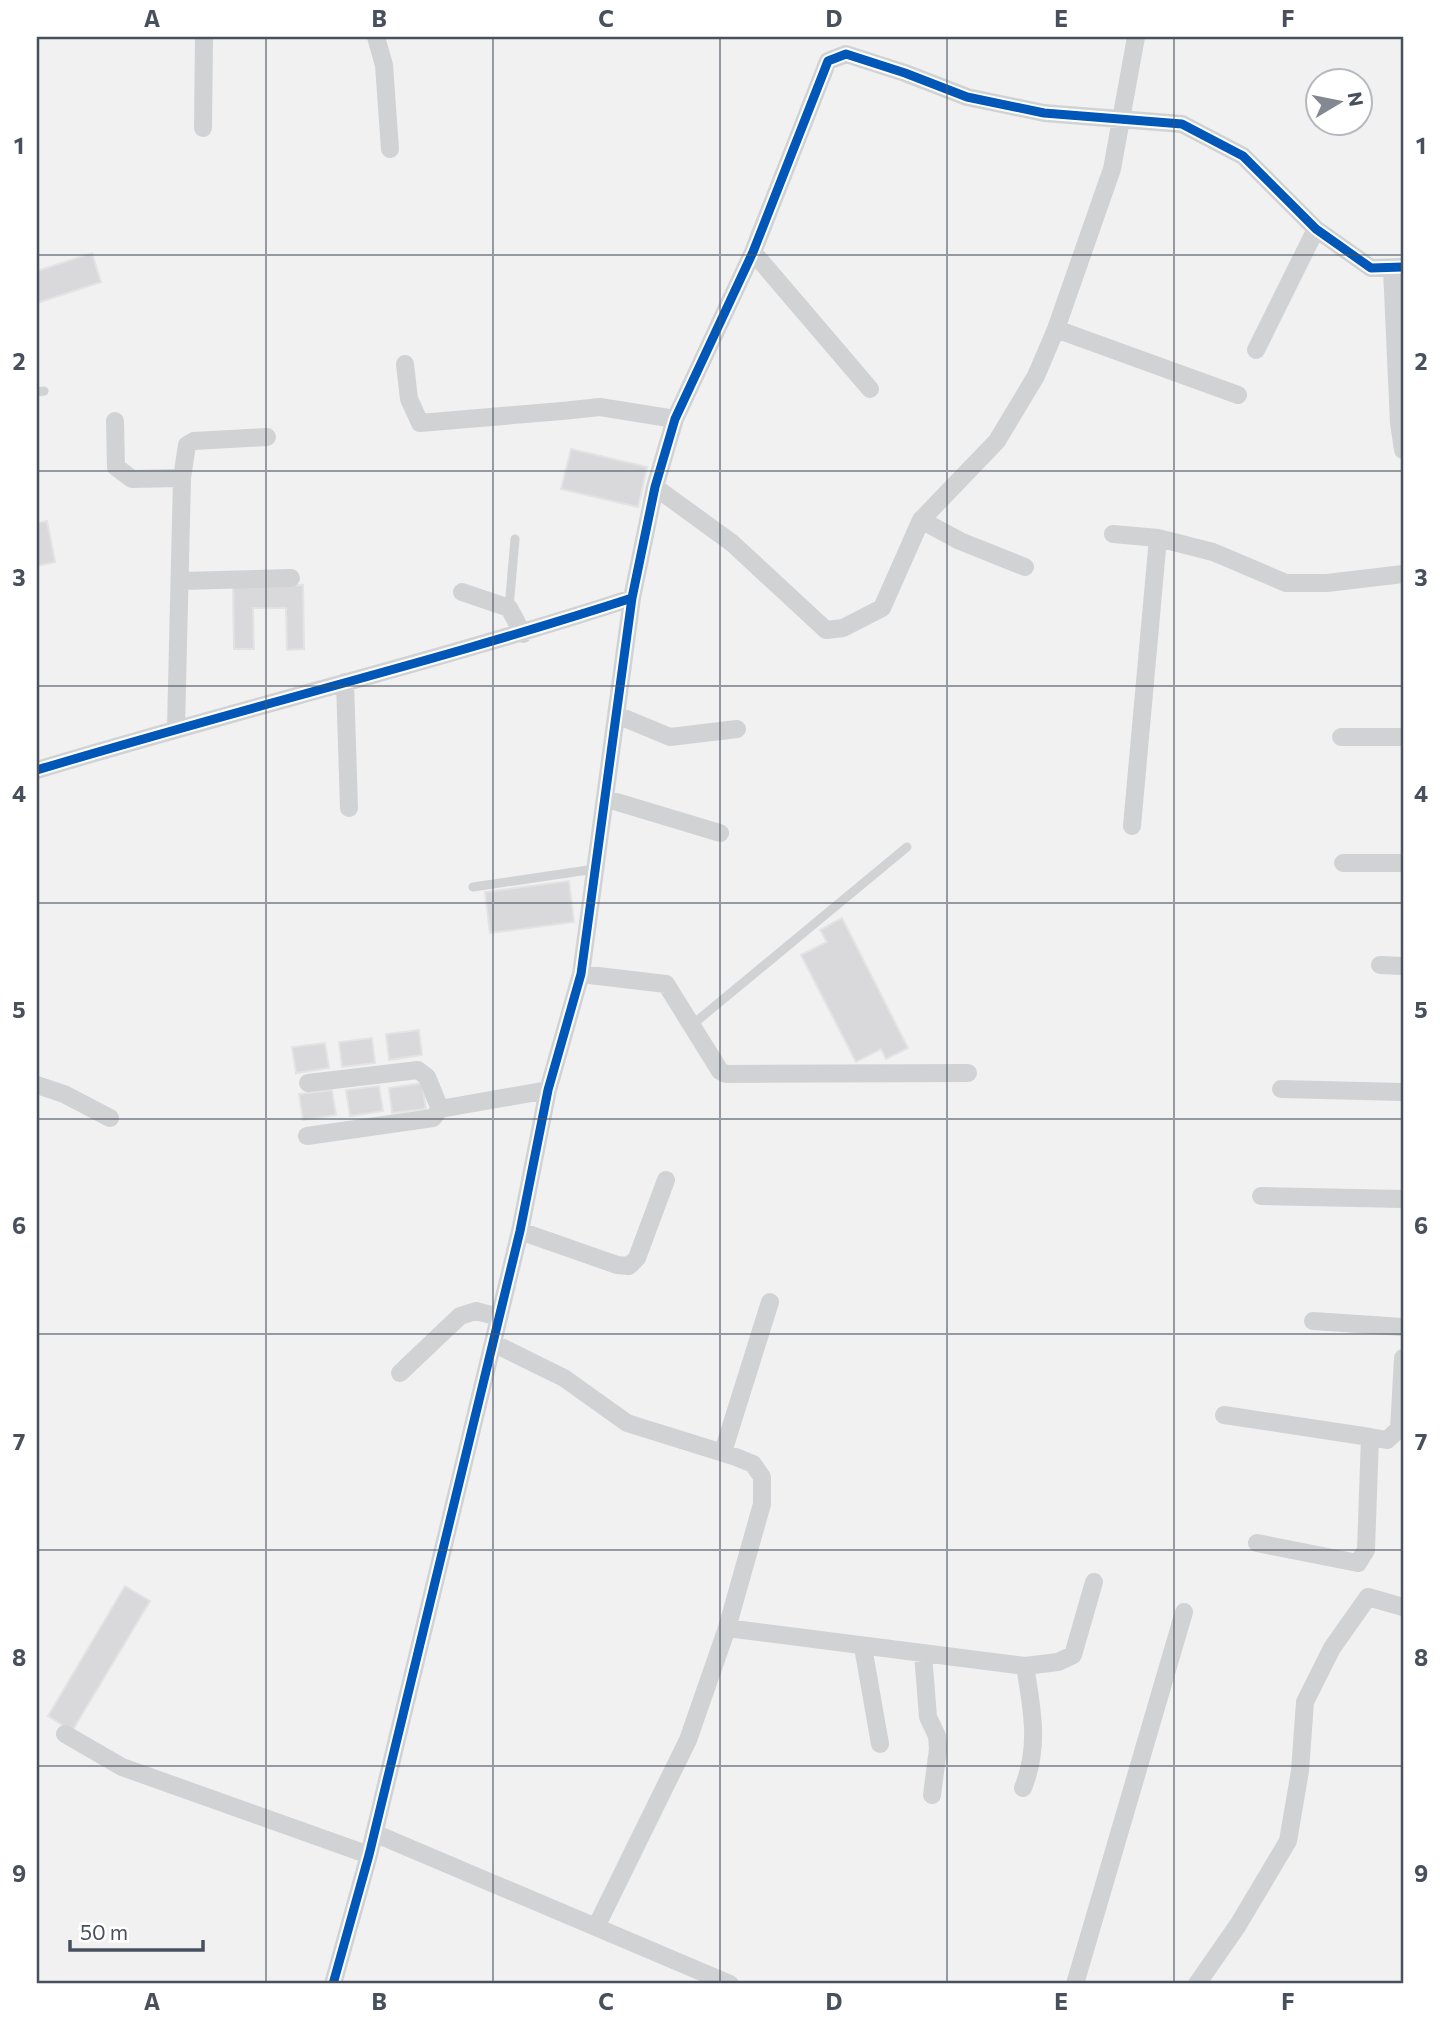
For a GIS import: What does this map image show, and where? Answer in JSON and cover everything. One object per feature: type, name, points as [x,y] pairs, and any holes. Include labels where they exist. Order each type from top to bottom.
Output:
[{"type":"street","points":[[203,128],[204,37]]},
{"type":"street","points":[[376,37],[384,65],[390,149]]},
{"type":"street","points":[[655,487],[732,543],[826,630],[843,628],[883,608],[922,520],[997,441],[1036,376],[1056,329],[1112,169],[1136,37]]},
{"type":"street","points":[[334,1984],[369,1855],[520,1231],[548,1090],[581,974],[607,799],[632,598],[655,487],[675,419],[753,252],[828,61],[846,54],[967,97],[1044,113],[1182,124],[1243,156],[1316,229],[1371,268],[1398,268],[1397,398],[1403,450]]},
{"type":"street","points":[[1256,350],[1316,229]]},
{"type":"street","points":[[753,252],[870,388]]},
{"type":"street","points":[[1056,329],[1238,395]]},
{"type":"street","points":[[405,365],[409,399],[420,423],[584,407],[675,419]]},
{"type":"street","points":[[115,421],[116,467],[132,479],[182,478]]},
{"type":"street","points":[[176,728],[182,478],[190,442],[267,436]]},
{"type":"street","points":[[922,520],[960,541],[1025,567]]},
{"type":"street","points":[[1113,534],[1158,538],[1213,552],[1286,583],[1326,583],[1403,574]]},
{"type":"street","points":[[1132,826],[1158,538]]},
{"type":"street","points":[[181,581],[291,578]]},
{"type":"street","points":[[462,592],[509,608],[523,634]]},
{"type":"street","points":[[37,770],[176,728],[523,634],[632,598]]},
{"type":"street","points":[[345,682],[349,808]]},
{"type":"street","points":[[617,715],[670,737],[737,729]]},
{"type":"street","points":[[1341,737],[1403,737]]},
{"type":"street","points":[[607,799],[720,833]]},
{"type":"street","points":[[1343,863],[1403,863]]},
{"type":"street","points":[[1380,965],[1403,966]]},
{"type":"street","points":[[581,974],[666,984],[720,1071],[726,1074],[968,1073]]},
{"type":"street","points":[[309,1083],[418,1070],[427,1077],[440,1109]]},
{"type":"street","points":[[37,1086],[64,1094],[110,1118]]},
{"type":"street","points":[[1281,1089],[1403,1092]]},
{"type":"street","points":[[307,1136],[433,1118],[440,1109],[548,1090]]},
{"type":"street","points":[[520,1231],[617,1265],[629,1266],[638,1258],[666,1180]]},
{"type":"street","points":[[1261,1196],[1403,1199]]},
{"type":"street","points":[[723,1452],[771,1303]]},
{"type":"street","points":[[400,1373],[460,1316],[476,1311],[499,1317]]},
{"type":"street","points":[[1313,1321],[1403,1327]]},
{"type":"street","points":[[493,1343],[564,1378],[627,1423],[723,1452],[753,1464],[762,1477],[762,1504],[727,1628],[688,1740],[596,1927]]},
{"type":"street","points":[[1224,1415],[1387,1440],[1399,1429],[1403,1358]]},
{"type":"street","points":[[1257,1543],[1357,1563],[1366,1550],[1370,1437]]},
{"type":"street","points":[[727,1628],[1025,1666],[1058,1662],[1073,1655],[1094,1582]]},
{"type":"street","points":[[1197,1984],[1238,1925],[1288,1841],[1300,1771],[1305,1702],[1332,1648],[1368,1597],[1403,1606]]},
{"type":"street","points":[[1075,1984],[1184,1612]]},
{"type":"street","points":[[863,1647],[880,1744]]},
{"type":"street","points":[[923,1654],[928,1717],[937,1736],[938,1749],[932,1795]]},
{"type":"street","points":[[1023,1788],[1032,1766],[1035,1732],[1025,1666]]},
{"type":"street","points":[[65,1734],[122,1767],[369,1855]]},
{"type":"street","points":[[374,1833],[730,1984]]},
{"type":"lane","points":[[509,608],[515,539]]},
{"type":"lane","points":[[692,1024],[906,847]]},
{"type":"lane","points":[[472,887],[597,868]]},
{"type":"building","points":[[92,253],[101,282],[37,303],[37,271]]},
{"type":"building","points":[[571,449],[647,467],[638,507],[561,489]]},
{"type":"building","points":[[47,521],[55,562],[37,566],[37,523]]},
{"type":"building","points":[[303,585],[304,649],[287,650],[286,608],[253,608],[254,649],[234,649],[233,587]]},
{"type":"building","points":[[569,881],[574,922],[490,933],[485,892]]},
{"type":"building","points":[[842,918],[908,1048],[886,1059],[881,1049],[856,1062],[801,955],[827,942],[820,930]]},
{"type":"building","points":[[419,1030],[422,1055],[389,1060],[386,1034]]},
{"type":"building","points":[[372,1038],[375,1063],[342,1067],[339,1042]]},
{"type":"building","points":[[325,1043],[329,1068],[296,1073],[292,1047]]},
{"type":"building","points":[[422,1083],[426,1109],[392,1113],[389,1088]]},
{"type":"building","points":[[379,1086],[383,1111],[350,1116],[346,1090]]},
{"type":"building","points":[[332,1090],[336,1115],[303,1120],[299,1094]]},
{"type":"building","points":[[125,1586],[150,1601],[72,1731],[48,1716]]},
{"type":"cycle path","points":[[632,598],[655,487],[675,419],[753,252],[828,61],[846,54],[967,97],[1044,113],[1182,124],[1243,156],[1316,229],[1371,268],[1403,267]]},
{"type":"cycle path","points":[[37,770],[484,643],[632,598],[581,974],[548,1090],[520,1231],[369,1855],[333,1984]]}]
